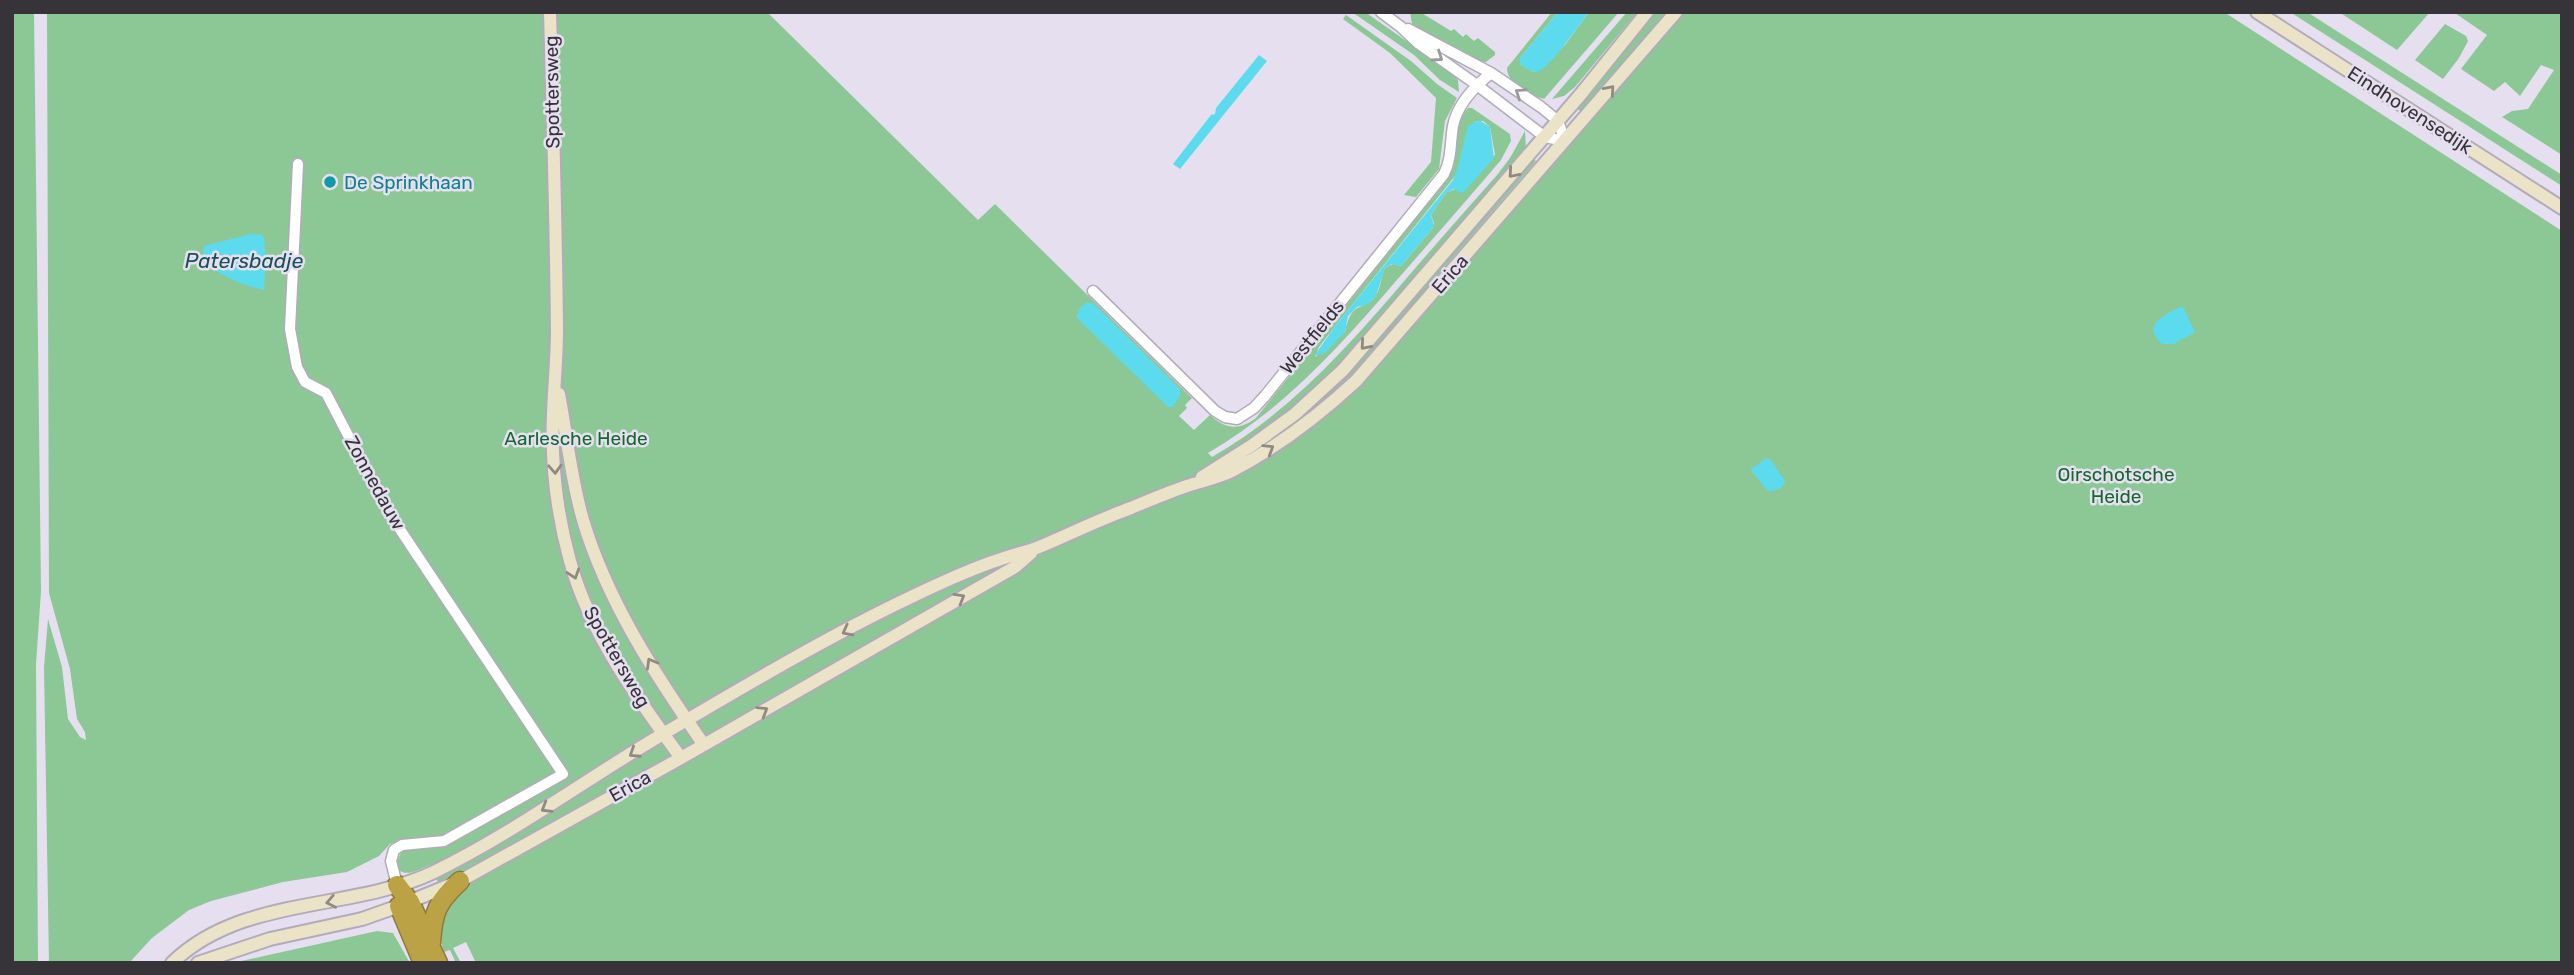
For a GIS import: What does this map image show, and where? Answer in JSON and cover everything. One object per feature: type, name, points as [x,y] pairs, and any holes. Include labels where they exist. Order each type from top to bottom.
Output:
[{"type":"highway","points":[[431,957],[436,909],[441,898],[460,881]]},
{"type":"highway","points":[[397,885],[431,957]]},
{"type":"street","name":"Spottersweg","points":[[550,12],[555,474],[570,561],[598,633],[681,758]]},
{"type":"street","points":[[1381,12],[1419,44],[1545,137],[1565,141]]},
{"type":"street","name":"Erica","points":[[1185,486],[1251,446],[1316,397],[1343,370],[1545,137],[1647,12]]},
{"type":"street","name":"Erica","points":[[172,963],[209,935],[252,918],[360,896],[431,873],[486,844],[663,734],[813,648],[908,599],[999,559],[1036,549],[1185,486],[1227,474],[1256,458],[1310,422],[1356,381],[1676,12]]},
{"type":"street","name":"Eindhovensedijk","points":[[2258,12],[2562,208]]},
{"type":"street","points":[[1401,27],[1423,36],[1491,74],[1558,121],[1565,141]]},
{"type":"street","name":"Westfields","points":[[1093,291],[1215,411],[1225,417],[1237,419],[1254,408],[1265,396],[1444,174],[1449,164],[1456,115],[1477,85],[1491,74]]},
{"type":"street","name":"Zonnedauw","points":[[298,164],[290,329],[298,367],[305,382],[326,393],[387,510],[563,774],[444,841],[402,845],[394,850],[391,867],[397,885]]},
{"type":"street","name":"Spottersweg","points":[[556,382],[583,520],[599,565],[635,635],[704,745]]},
{"type":"street","name":"Erica","points":[[198,963],[270,939],[362,919],[460,881],[1015,567],[1036,549]]},
{"type":"green space","points":[[12,12],[34,12],[41,591],[36,664],[38,963],[12,963]]},
{"type":"green space","points":[[47,12],[767,12],[978,220],[995,204],[1192,398],[1179,416],[1194,430],[1210,415],[1232,427],[1244,425],[1256,418],[1449,177],[1459,124],[1468,108],[1472,108],[1510,134],[1511,141],[1501,160],[1353,330],[1286,396],[1236,435],[1208,453],[1212,457],[1267,420],[1339,354],[1497,175],[1525,131],[1526,150],[1329,379],[1249,444],[1231,475],[1303,432],[1680,12],[2224,12],[2562,231],[2562,963],[476,963],[466,942],[453,948],[461,963],[456,963],[450,950],[444,952],[442,945],[441,928],[448,904],[430,865],[409,873],[397,869],[397,861],[402,851],[422,848],[417,838],[390,844],[379,856],[347,872],[283,882],[211,901],[189,910],[152,938],[129,963],[49,963],[44,667],[48,619],[62,667],[68,719],[80,737],[86,740],[85,732],[77,719],[70,669],[49,593]],"holes":[[[1476,121],[1483,121],[1490,127],[1495,155],[1456,189],[1447,192],[1431,215],[1434,223],[1432,229],[1401,266],[1393,264],[1385,268],[1379,289],[1372,301],[1355,310],[1345,332],[1315,357],[1319,347],[1336,325],[1455,176]]]},
{"type":"green space","points":[[1352,12],[1365,12],[1452,73],[1458,80],[1459,92],[1440,80],[1414,55]]},
{"type":"green space","points":[[1410,12],[1420,12],[1451,31],[1454,29],[1463,37],[1466,34],[1474,41],[1478,38],[1495,52],[1495,55],[1486,62],[1474,61],[1412,24]]},
{"type":"green space","points":[[1552,12],[1558,12],[1520,58],[1520,64],[1534,72],[1565,45],[1589,12],[1619,12],[1544,99],[1515,84],[1507,68]]},
{"type":"green space","points":[[1627,12],[1637,12],[1575,87],[1564,96],[1552,99]]},
{"type":"green space","points":[[1652,12],[1671,12],[1582,113],[1575,106]]},
{"type":"green space","points":[[2290,12],[2307,12],[2562,175],[2562,186]]},
{"type":"green space","points":[[2339,12],[2430,12],[2397,50]]},
{"type":"green space","points":[[2562,12],[2562,155],[2502,117],[2512,111],[2528,109],[2554,70],[2541,65],[2520,96],[2505,82],[2494,91],[2461,69],[2487,35],[2455,13]]},
{"type":"green space","points":[[1346,15],[1457,98],[1445,121],[1439,169],[1416,197],[1404,195],[1431,162],[1436,98],[1390,53],[1343,19]]},
{"type":"green space","points":[[2445,24],[2466,36],[2468,41],[2443,79],[2415,60]]},
{"type":"green space","points":[[1531,158],[1536,161],[1441,271],[1410,316],[1326,404],[1233,466],[1292,421]]},
{"type":"green space","points":[[377,931],[393,933],[410,963],[232,963]]},
{"type":"water","points":[[1558,12],[1589,12],[1564,46],[1541,70],[1536,72],[1520,64],[1520,58]]},
{"type":"water","points":[[1259,55],[1267,61],[1180,169],[1173,164],[1211,115],[1215,114],[1216,108]]},
{"type":"water","points":[[1479,120],[1490,127],[1494,158],[1465,191],[1461,193],[1454,189],[1447,192],[1431,215],[1434,225],[1432,229],[1401,266],[1392,264],[1385,268],[1376,296],[1348,316],[1345,332],[1326,352],[1314,356],[1453,180],[1468,126]]},
{"type":"water","name":"Patersbadje","points":[[251,234],[262,235],[264,238],[264,290],[231,279],[202,260],[204,246]]},
{"type":"water","points":[[1087,302],[1094,304],[1180,389],[1180,396],[1173,407],[1168,407],[1076,317]]},
{"type":"water","points":[[2183,307],[2195,332],[2174,344],[2162,344],[2156,337],[2154,326],[2161,318]]},
{"type":"water","points":[[1765,459],[1770,459],[1785,481],[1779,489],[1768,491],[1752,472],[1751,469]]},
{"type":"place","name":"De Sprinkhaan","points":[[330,182]]},
{"type":"park label","name":"Aarlesche Heide","points":[[576,438]]},
{"type":"park label","name":"Oirschotsche Heide","points":[[2116,485]]}]
